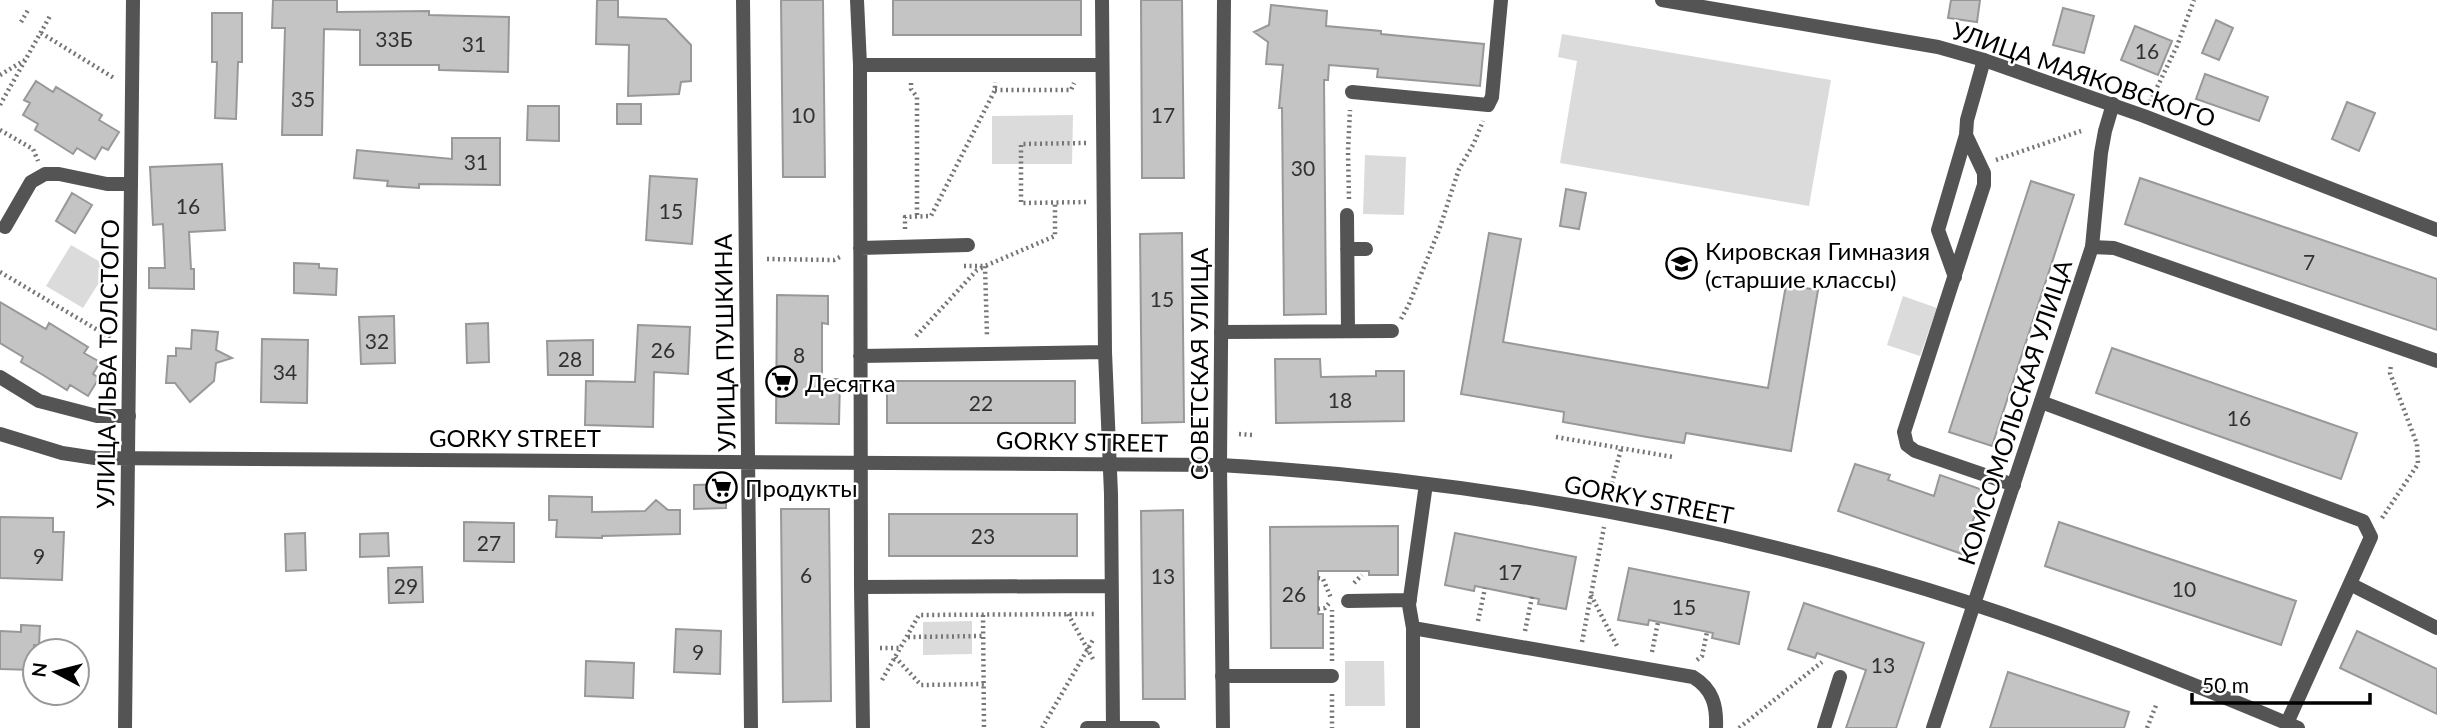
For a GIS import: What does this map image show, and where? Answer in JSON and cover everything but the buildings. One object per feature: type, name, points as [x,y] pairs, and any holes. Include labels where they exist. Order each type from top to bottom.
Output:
[{"type":"street","name":"УЛИЦА ЛЬВА ТОЛСТОГО","points":[[125,728],[133,0]]},
{"type":"street","name":"УЛИЦА ПУШКИНА","points":[[743,0],[751,728]]},
{"type":"street","points":[[857,0],[860,65],[863,721]]},
{"type":"street","points":[[1102,0],[1105,352],[1110,464],[1113,727]]},
{"type":"street","name":"СОВЕТСКАЯ УЛИЦА","points":[[1223,728],[1220,465],[1224,0]]},
{"type":"street","points":[[1352,92],[1488,105],[1492,97],[1501,0]]},
{"type":"street","name":"УЛИЦА МАЯКОВСКОГО","points":[[1662,0],[1938,47],[1984,60],[2113,104],[2437,230]]},
{"type":"street","points":[[1955,277],[1938,230],[1966,135],[1967,120],[1984,60]]},
{"type":"street","points":[[860,65],[1102,65]]},
{"type":"street","name":"КОМСОМОЛЬСКАЯ УЛИЦА","points":[[1933,728],[2092,247],[2101,153],[2113,104]]},
{"type":"street","points":[[1966,135],[1984,173],[1981,197],[1904,432],[1908,445],[1915,451],[2014,485]]},
{"type":"street","points":[[5,227],[32,182],[44,174],[59,174],[107,184],[131,184]]},
{"type":"street","points":[[1347,215],[1348,331]]},
{"type":"street","points":[[860,248],[968,245]]},
{"type":"street","points":[[2092,247],[2114,248],[2437,361]]},
{"type":"street","points":[[1347,249],[1366,249]]},
{"type":"street","points":[[1221,332],[1392,331]]},
{"type":"street","points":[[860,356],[1105,352]]},
{"type":"street","points":[[0,377],[38,401],[97,416],[129,416]]},
{"type":"street","points":[[2041,402],[2363,521],[2371,537],[2292,726]]},
{"type":"street","name":"GORKY STREET","points":[[0,434],[62,453],[96,458],[1220,465],[1290,469],[1426,484],[1606,512],[1736,538],[1887,578],[1974,605],[2136,664],[2292,726]]},
{"type":"street","points":[[1413,728],[1413,628],[1410,600],[1426,484]]},
{"type":"street","points":[[2350,584],[2437,628]]},
{"type":"street","points":[[861,587],[1111,586]]},
{"type":"street","points":[[1348,601],[1410,600]]},
{"type":"street","points":[[1413,628],[1693,677],[1703,683],[1712,694],[1716,708],[1716,728]]},
{"type":"street","points":[[1222,676],[1332,676]]},
{"type":"street","points":[[1824,728],[1840,677]]},
{"type":"street","points":[[1087,728],[1153,728]]},
{"type":"path","points":[[2144,116],[2177,46],[2194,0]]},
{"type":"path","points":[[21,22],[28,10]]},
{"type":"path","points":[[0,105],[50,16]]},
{"type":"path","points":[[41,33],[132,89]]},
{"type":"path","points":[[0,75],[26,60]]},
{"type":"path","points":[[911,65],[911,89],[917,97],[917,217]]},
{"type":"path","points":[[905,247],[905,217],[931,216],[995,90],[996,65]]},
{"type":"path","points":[[995,90],[1071,90],[1081,65]]},
{"type":"path","points":[[1347,215],[1350,194],[1348,151],[1352,92]]},
{"type":"path","points":[[1392,331],[1409,304],[1459,169],[1474,143],[1488,105]]},
{"type":"path","points":[[0,130],[33,149],[44,174]]},
{"type":"path","points":[[1981,165],[2081,131]]},
{"type":"path","points":[[1075,144],[1021,144],[1021,203],[1103,202]]},
{"type":"path","points":[[899,355],[976,271],[1055,236],[1055,202]]},
{"type":"path","points":[[767,259],[834,260],[860,248]]},
{"type":"path","points":[[960,266],[985,266]]},
{"type":"path","points":[[985,266],[987,354]]},
{"type":"path","points":[[0,272],[130,349]]},
{"type":"path","points":[[2371,537],[2418,464],[2417,444],[2390,373],[2394,345]]},
{"type":"path","points":[[1239,435],[1252,435]]},
{"type":"path","points":[[1556,437],[1673,457]]},
{"type":"path","points":[[1610,491],[1621,449]]},
{"type":"path","points":[[1580,657],[1604,526]]},
{"type":"path","points":[[1318,578],[1327,584],[1332,601],[1325,608],[1318,608]]},
{"type":"path","points":[[1475,639],[1485,588]]},
{"type":"path","points":[[1591,595],[1627,665]]},
{"type":"path","points":[[1522,647],[1532,597]]},
{"type":"path","points":[[1068,614],[1094,660]]},
{"type":"path","points":[[863,721],[919,615],[1110,614]]},
{"type":"path","points":[[1042,728],[1110,614]]},
{"type":"path","points":[[983,615],[984,728]]},
{"type":"path","points":[[1648,669],[1658,622]]},
{"type":"path","points":[[1676,674],[1702,656],[1707,632]]},
{"type":"path","points":[[907,637],[983,636]]},
{"type":"path","points":[[895,657],[921,685],[984,684]]},
{"type":"path","points":[[1739,728],[1822,662]]},
{"type":"path","points":[[2147,728],[2157,703]]},
{"type":"shaded area","points":[[1562,34],[1831,80],[1809,206],[1560,163],[1577,61],[1558,57]]},
{"type":"shaded area","points":[[1073,115],[1072,164],[992,164],[992,116]]},
{"type":"shaded area","points":[[1365,155],[1406,157],[1404,215],[1363,214]]},
{"type":"shaded area","points":[[71,245],[109,267],[83,308],[46,286]]},
{"type":"shaded area","points":[[1903,296],[1937,308],[1920,356],[1887,345]]},
{"type":"shaded area","points":[[972,621],[972,654],[923,655],[923,622]]},
{"type":"shaded area","points":[[1345,661],[1384,661],[1385,706],[1345,706]]},
{"type":"place","name":"Кировская Гимназия (старшие классы)","points":[[1682,264]]},
{"type":"place","name":"Десятка","points":[[782,382]]},
{"type":"place","name":"Продукты","points":[[722,487]]}]
